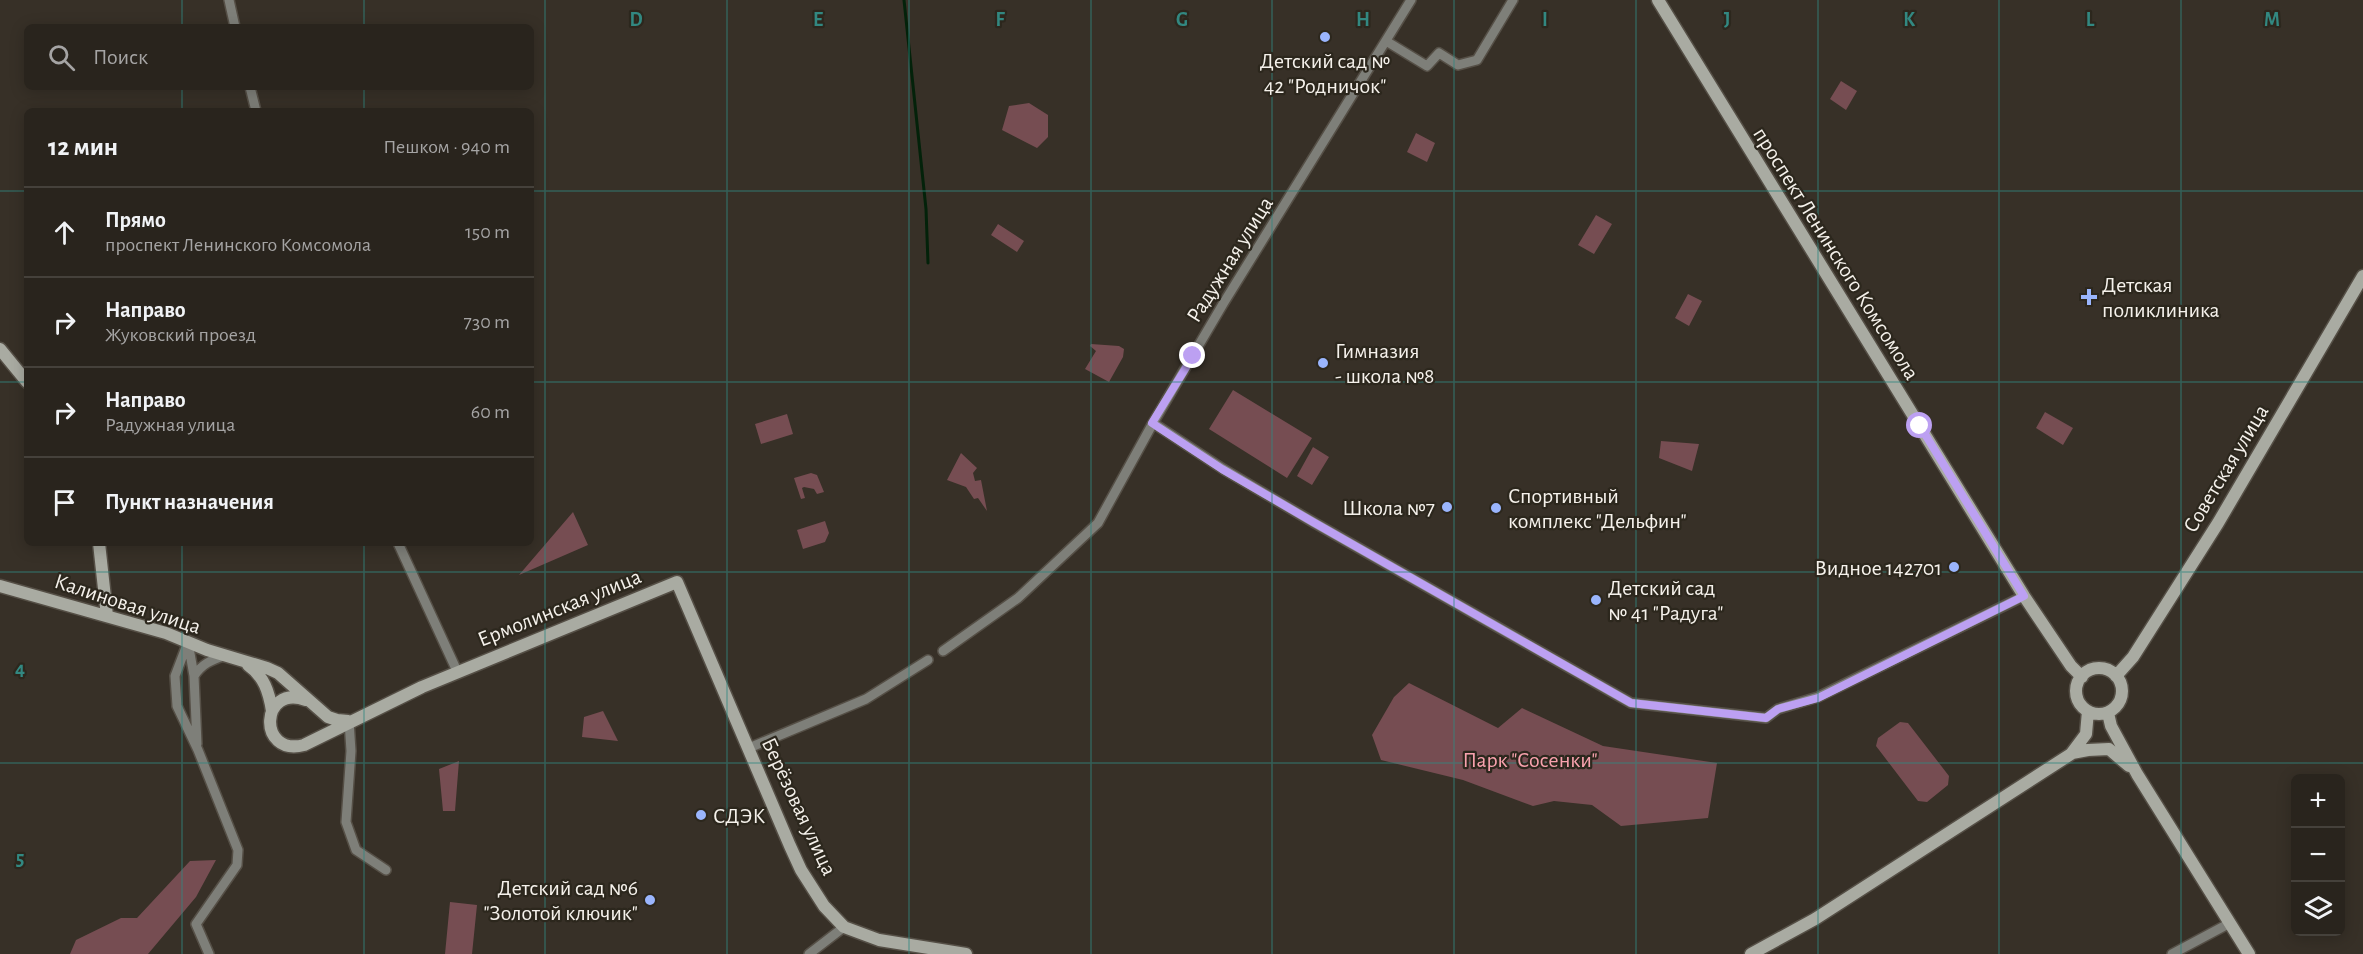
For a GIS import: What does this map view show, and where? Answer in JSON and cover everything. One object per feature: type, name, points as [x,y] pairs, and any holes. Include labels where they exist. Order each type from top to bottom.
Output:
[{"type":"street","points":[[229,0],[235,24]]},
{"type":"street","name":"Радужная улица","points":[[943,651],[1018,598],[1098,523],[1152,423],[1411,0]]},
{"type":"street","points":[[1386,41],[1427,66],[1439,53],[1458,65],[1477,60],[1513,0]]},
{"type":"street","name":"проспект Ленинского Комсомола","points":[[1658,0],[2024,596],[2082,677]]},
{"type":"street","points":[[251,90],[255,108]]},
{"type":"street","name":"Советская улица","points":[[2116,676],[2133,657],[2218,523],[2363,276]]},
{"type":"street","points":[[0,349],[24,378]]},
{"type":"street","points":[[1152,423],[1222,469],[1631,703],[1766,718],[1778,709],[1818,698],[2024,596]]},
{"type":"street","points":[[99,546],[107,616]]},
{"type":"street","points":[[399,546],[457,671]]},
{"type":"street","name":"Ермолинская улица","points":[[310,741],[457,671],[677,582]]},
{"type":"street","name":"Берёзовая улица","points":[[677,582],[801,870],[824,906],[844,927],[879,940],[966,954]]},
{"type":"street","name":"Калиновая улица","points":[[0,586],[166,633],[224,656],[278,673],[328,717],[349,721]]},
{"type":"street","points":[[188,642],[194,676],[198,750]]},
{"type":"street","points":[[188,642],[175,676],[177,706],[198,750],[238,850],[237,865],[196,924],[209,954]]},
{"type":"street","points":[[194,676],[199,668],[208,661],[224,656]]},
{"type":"street","points":[[749,748],[866,699],[928,660]]},
{"type":"street","points":[[242,661],[256,670],[264,681],[272,711]]},
{"type":"street","points":[[2099,669],[2116,676],[2120,682],[2122,696],[2114,709],[2108,713],[2096,714],[2081,705],[2076,691],[2086,672],[2099,669]]},
{"type":"street","points":[[298,697],[309,702],[319,719],[315,735],[310,741],[297,747],[282,744],[269,726],[272,711],[286,698],[298,697]]},
{"type":"street","points":[[1752,954],[1815,919],[2071,754],[2086,734],[2088,711]]},
{"type":"street","points":[[2108,713],[2111,726],[2136,774],[2249,954]]},
{"type":"street","points":[[349,721],[351,751],[346,822],[356,850],[386,870]]},
{"type":"street","points":[[2071,754],[2109,749],[2136,774]]},
{"type":"street","points":[[2172,954],[2230,923]]},
{"type":"street","points":[[809,954],[844,927]]},
{"type":"green space","points":[[1841,81],[1857,91],[1846,110],[1830,99]]},
{"type":"green space","points":[[1029,103],[1048,115],[1048,137],[1037,148],[1002,130],[1009,106]]},
{"type":"green space","points":[[1416,133],[1435,143],[1427,162],[1407,152]]},
{"type":"green space","points":[[1596,215],[1612,224],[1594,254],[1578,245]]},
{"type":"green space","points":[[998,224],[1024,241],[1017,252],[991,235]]},
{"type":"green space","points":[[1688,294],[1702,301],[1689,326],[1675,318]]},
{"type":"green space","points":[[1091,344],[1119,346],[1124,349],[1123,357],[1109,382],[1085,369],[1096,351],[1090,346]]},
{"type":"green space","points":[[1233,390],[1312,438],[1287,478],[1209,429]]},
{"type":"green space","points":[[2045,412],[2073,428],[2063,445],[2036,428]]},
{"type":"green space","points":[[787,414],[793,434],[761,444],[755,424]]},
{"type":"green space","points":[[1661,441],[1699,444],[1692,471],[1659,458]]},
{"type":"green space","points":[[1313,447],[1329,457],[1312,485],[1297,476]]},
{"type":"green space","points":[[961,453],[977,468],[973,473],[975,481],[981,480],[987,511],[978,498],[974,499],[966,487],[947,480]]},
{"type":"green space","points":[[811,473],[817,475],[824,492],[817,494],[814,489],[804,487],[802,488],[805,498],[801,499],[794,478]]},
{"type":"green space","points":[[573,512],[588,545],[519,575]]},
{"type":"green space","points":[[825,521],[829,533],[825,542],[803,549],[797,530]]},
{"type":"green space","name":"Парк \"Сосенки\"","points":[[1409,683],[1498,728],[1522,708],[1603,746],[1717,763],[1708,818],[1621,826],[1592,805],[1554,801],[1533,806],[1463,780],[1381,760],[1372,735],[1394,697]]},
{"type":"green space","points":[[603,711],[618,741],[582,737],[584,717]]},
{"type":"green space","points":[[1900,722],[1908,723],[1949,776],[1948,785],[1927,802],[1918,801],[1876,746],[1878,738]]},
{"type":"green space","points":[[459,761],[455,811],[443,811],[439,769]]},
{"type":"green space","points":[[216,860],[196,897],[148,954],[70,954],[76,940],[121,918],[137,918],[190,861]]},
{"type":"green space","points":[[450,902],[477,905],[472,954],[445,954]]},
{"type":"waterway","points":[[904,0],[926,209],[928,263]]},
{"type":"place","name":"Детский сад № 42 \"Родничок\"","points":[[1325,37]]},
{"type":"place","name":"Детская поликлиника","points":[[2089,297]]},
{"type":"place","name":"Гимназия - школа №8","points":[[1323,363]]},
{"type":"place","name":"Школа №7","points":[[1447,507]]},
{"type":"place","name":"Спортивный комплекс \"Дельфин\"","points":[[1496,508]]},
{"type":"place","name":"Видное 142701","points":[[1954,567]]},
{"type":"place","name":"Детский сад № 41 \"Радуга\"","points":[[1596,600]]},
{"type":"place","name":"СДЭК","points":[[701,815]]},
{"type":"place","name":"Детский сад №6 \"Золотой ключик\"","points":[[650,900]]},
{"type":"route","points":[[1193,356],[1152,423],[1222,469],[1426,588],[1631,703],[1766,718],[1778,709],[1818,698],[2024,596],[1920,426]]}]
